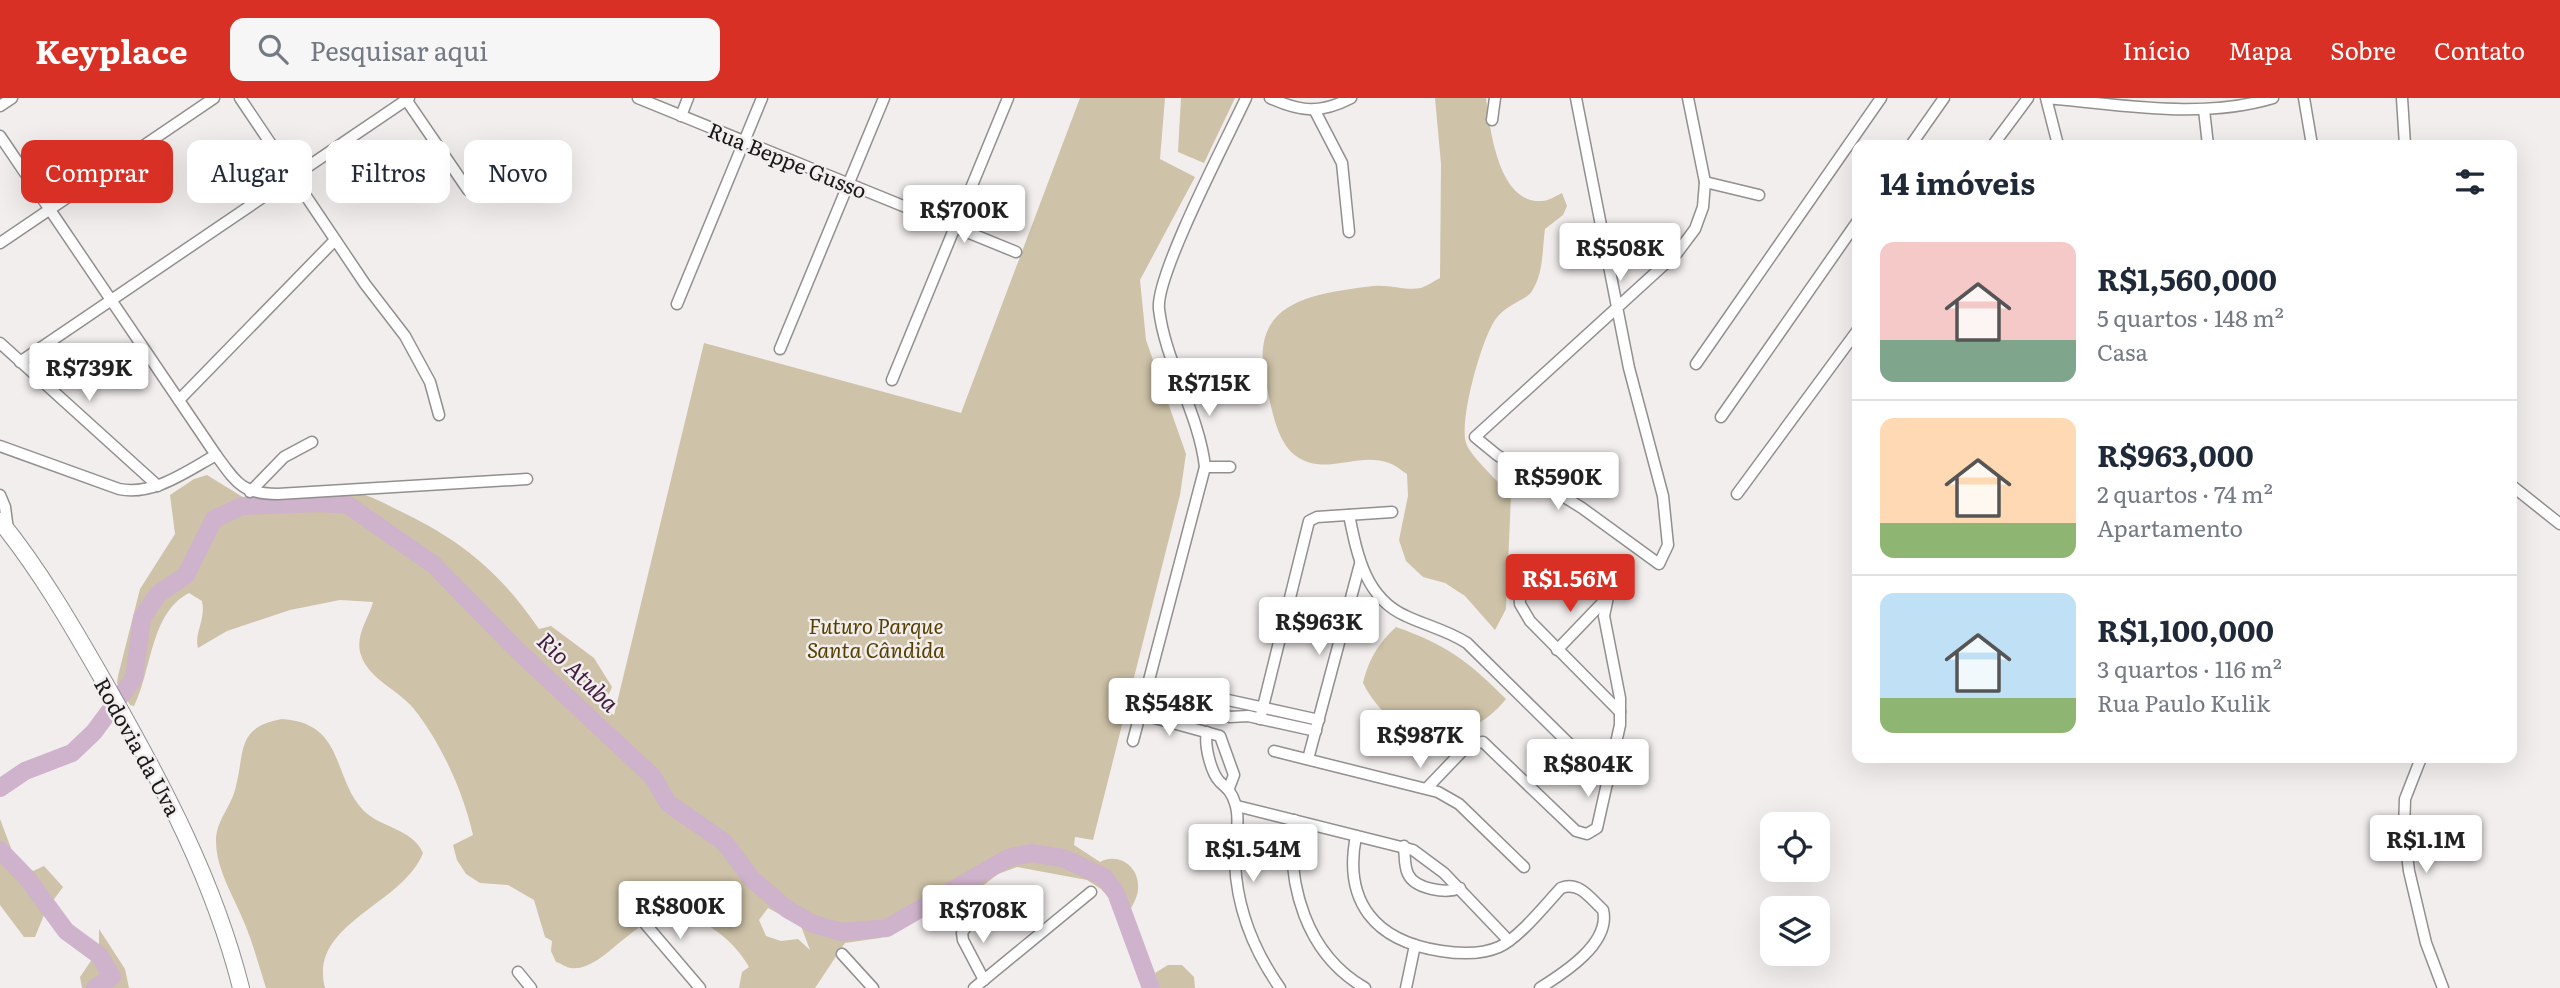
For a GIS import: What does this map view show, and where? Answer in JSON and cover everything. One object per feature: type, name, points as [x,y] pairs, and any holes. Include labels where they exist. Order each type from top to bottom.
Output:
[{"type":"highway","name":"Rodovia da Uva","points":[[4,526],[41,576],[125,719],[205,875],[241,988]]},
{"type":"street","points":[[0,106],[12,98]]},
{"type":"street","points":[[0,243],[214,98]]},
{"type":"street","points":[[240,98],[269,140]]},
{"type":"street","name":"Rua Beppe Gusso","points":[[638,98],[1016,252]]},
{"type":"street","points":[[681,116],[688,98]]},
{"type":"street","points":[[677,304],[762,98]]},
{"type":"street","points":[[780,349],[884,98]]},
{"type":"street","points":[[892,380],[1008,98]]},
{"type":"street","points":[[1133,741],[1205,467],[1198,433],[1162,322],[1158,298],[1164,277],[1246,98]]},
{"type":"street","points":[[1270,98],[1295,109],[1315,111],[1351,98]]},
{"type":"street","points":[[1492,120],[1495,98]]},
{"type":"street","points":[[1576,98],[1617,308],[1665,507],[1668,545],[1659,564],[1582,508],[1497,455],[1475,437],[1617,308],[1688,240],[1699,219],[1706,182],[1688,98]]},
{"type":"street","points":[[1696,364],[1881,98]]},
{"type":"street","points":[[1915,140],[1944,98]]},
{"type":"street","points":[[1997,140],[2028,98]]},
{"type":"street","points":[[2057,140],[2046,98],[2204,110],[2243,106],[2273,98]]},
{"type":"street","points":[[2304,98],[2311,140]]},
{"type":"street","points":[[2402,98],[2405,140]]},
{"type":"street","points":[[312,163],[407,99],[464,184]]},
{"type":"street","points":[[2204,110],[2207,140]]},
{"type":"street","points":[[1315,111],[1342,163],[1349,232]]},
{"type":"street","points":[[0,136],[216,454],[238,484],[250,492],[278,494],[527,479]]},
{"type":"street","points":[[1706,182],[1759,195]]},
{"type":"street","points":[[20,362],[253,203]]},
{"type":"street","points":[[311,203],[405,336],[430,382],[439,415]]},
{"type":"street","points":[[1721,417],[1852,229]]},
{"type":"street","points":[[179,400],[335,240]]},
{"type":"street","points":[[1737,494],[1852,338]]},
{"type":"street","points":[[0,343],[158,486]]},
{"type":"street","points":[[250,492],[284,457],[312,442]]},
{"type":"street","points":[[0,446],[119,489],[137,491],[158,486],[216,454]]},
{"type":"street","points":[[1205,467],[1230,467]]},
{"type":"street","points":[[2517,490],[2560,524]]},
{"type":"street","points":[[0,495],[5,507],[4,526]]},
{"type":"street","points":[[1260,719],[1307,525],[1317,517],[1392,512]]},
{"type":"street","points":[[1349,514],[1360,564],[1372,587],[1393,608],[1409,618],[1445,630],[1466,643],[1608,782]]},
{"type":"street","points":[[1308,759],[1360,564]]},
{"type":"street","points":[[1518,564],[1518,595],[1523,612],[1620,712]]},
{"type":"street","points":[[1427,788],[1469,744],[1482,742],[1571,826],[1587,834],[1599,824],[1620,712],[1605,631],[1605,600],[1615,564]]},
{"type":"street","points":[[1557,650],[1605,600]]},
{"type":"street","points":[[1149,683],[1318,720]]},
{"type":"street","points":[[1196,693],[1223,715],[1260,719],[1315,731]]},
{"type":"street","points":[[1223,715],[1223,707],[1229,699]]},
{"type":"street","points":[[1140,714],[1220,736],[1234,775],[1229,788]]},
{"type":"street","points":[[1207,732],[1205,742],[1219,781],[1229,788],[1237,806],[1235,864],[1240,900],[1251,937],[1280,988]]},
{"type":"street","points":[[1274,751],[1427,788],[1459,804],[1524,867]]},
{"type":"street","points":[[2419,763],[2405,799],[2404,831],[2409,871],[2426,943],[2443,988]]},
{"type":"street","points":[[1237,806],[1404,846],[1428,858],[1509,941]]},
{"type":"street","points":[[1294,820],[1294,874],[1304,916],[1330,960],[1365,988]]},
{"type":"street","points":[[1356,836],[1352,877],[1362,905],[1387,932],[1415,945],[1439,951],[1476,953],[1501,947],[1564,887],[1578,887],[1603,910],[1604,925],[1600,934],[1575,962],[1540,988]]},
{"type":"street","points":[[1404,846],[1407,871],[1415,883],[1448,891],[1460,888]]},
{"type":"street","points":[[974,988],[1091,892]]},
{"type":"street","points":[[978,909],[962,933],[984,980]]},
{"type":"street","points":[[636,913],[699,988]]},
{"type":"street","points":[[1406,988],[1415,945]]},
{"type":"street","points":[[842,954],[873,988]]},
{"type":"street","points":[[518,972],[531,988]]},
{"type":"street","points":[[1269,972],[1269,988]]},
{"type":"green space","name":"Futuro Parque Santa Cândida","points":[[1080,98],[1165,98],[1160,159],[1195,177],[1140,280],[1146,340],[1186,454],[1180,495],[1093,840],[1075,837],[1074,845],[1100,862],[1107,859],[1121,860],[1132,868],[1138,881],[1138,892],[1127,916],[1101,889],[1087,880],[1017,867],[998,874],[971,895],[950,898],[880,938],[845,943],[815,988],[739,988],[742,972],[749,967],[742,956],[718,932],[689,917],[668,916],[649,922],[586,966],[569,968],[556,962],[551,951],[552,941],[545,937],[534,900],[508,885],[480,883],[466,874],[457,860],[453,845],[473,835],[450,769],[434,738],[414,709],[376,677],[360,652],[361,632],[373,602],[340,600],[290,610],[227,631],[198,648],[202,601],[189,593],[176,602],[159,628],[134,706],[130,705],[117,683],[140,589],[175,534],[170,495],[194,479],[207,475],[246,499],[357,493],[382,502],[427,525],[481,562],[511,592],[539,629],[551,626],[594,658],[612,687],[609,694],[596,697],[585,694],[614,715],[704,343],[961,413]],"holes":[[[768,908],[801,926],[810,950],[798,939],[781,941],[766,936],[759,920]]]},
{"type":"green space","points":[[1181,98],[1235,98],[1204,163],[1178,152]]},
{"type":"green space","points":[[1435,98],[1486,98],[1499,162],[1515,190],[1527,199],[1542,201],[1562,193],[1567,206],[1563,215],[1545,229],[1541,269],[1532,291],[1500,315],[1489,330],[1468,400],[1466,443],[1479,462],[1511,496],[1506,609],[1495,630],[1465,596],[1445,583],[1423,577],[1406,561],[1399,540],[1408,496],[1407,474],[1391,464],[1377,460],[1318,464],[1296,456],[1279,433],[1266,383],[1263,356],[1266,334],[1275,318],[1289,307],[1327,293],[1373,286],[1421,288],[1440,278],[1441,164]]},
{"type":"green space","points":[[1396,627],[1429,640],[1456,656],[1506,699],[1485,719],[1460,732],[1432,738],[1403,736],[1363,683],[1375,652]]},
{"type":"green space","points":[[282,719],[302,723],[317,730],[327,741],[353,797],[363,810],[412,838],[423,853],[412,871],[343,931],[330,947],[323,966],[325,988],[266,988],[244,922],[222,872],[217,851],[217,833],[234,793],[245,742],[257,728]]},
{"type":"green space","points":[[0,819],[17,864],[33,871],[44,866],[63,887],[46,910],[35,937],[24,937],[0,905]]},
{"type":"green space","points":[[99,929],[125,969],[129,988],[82,988],[80,977],[99,949]]},
{"type":"green space","points":[[1168,965],[1182,965],[1194,977],[1195,988],[1160,988],[1155,973]]},
{"type":"waterway","name":"Rio Atuba","points":[[0,788],[25,771],[72,753],[94,732],[134,678],[142,618],[158,594],[186,575],[214,519],[242,506],[321,503],[348,505],[434,565],[515,648],[653,777],[668,803],[724,842],[752,879],[787,909],[813,924],[842,932],[887,928],[1008,858],[1031,853],[1063,858],[1104,877],[1116,893],[1151,988]]},
{"type":"waterway","name":"Rio Atuba","points":[[0,850],[27,878],[66,931],[100,956],[112,977],[95,988]]}]
